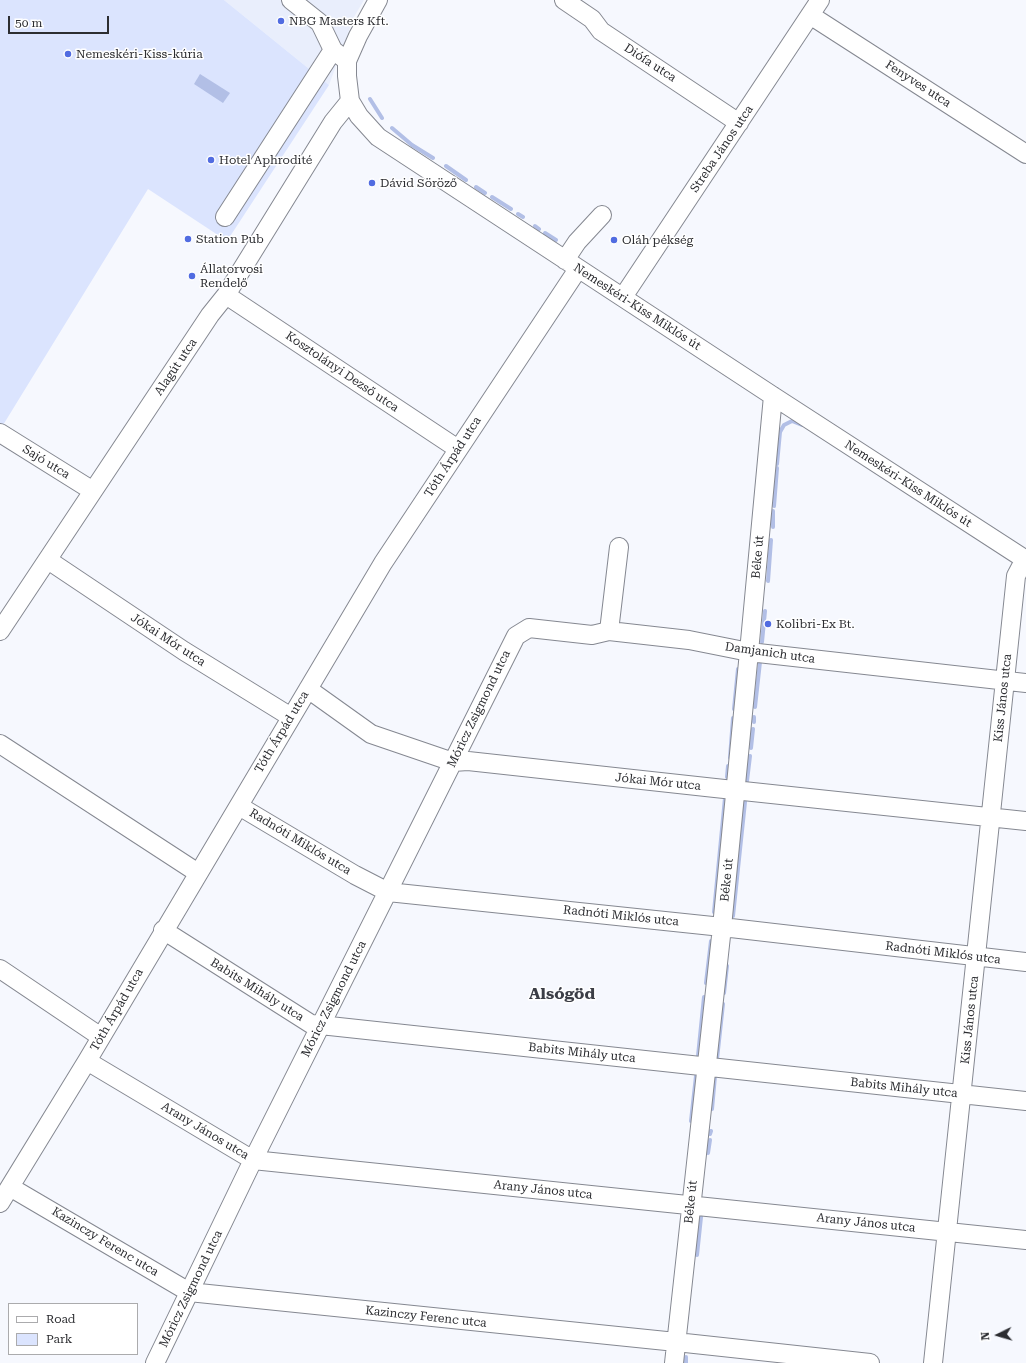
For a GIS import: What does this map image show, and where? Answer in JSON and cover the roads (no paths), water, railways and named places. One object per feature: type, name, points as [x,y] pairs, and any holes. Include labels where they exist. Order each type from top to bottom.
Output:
[{"type":"street","points":[[291,0],[320,23],[332,50],[347,61]]},
{"type":"street","name":"Nemeskéri-Kiss Miklós út","points":[[378,0],[358,36],[347,61],[350,101],[359,116],[378,137],[1026,560]]},
{"type":"street","name":"Diófa utca","points":[[564,0],[592,19],[601,30],[739,123]]},
{"type":"street","name":"Streba János utca","points":[[623,297],[815,7]]},
{"type":"street","name":"Fenyves utca","points":[[815,7],[1026,154]]},
{"type":"street","points":[[225,217],[332,50]]},
{"type":"street","name":"Alagút utca","points":[[0,631],[210,315],[226,295],[333,122],[350,101]]},
{"type":"street","name":"Tóth Árpád utca","points":[[4,1194],[87,1061],[383,563],[458,449],[571,264],[577,242],[602,215]]},
{"type":"street","name":"Kosztolányi Dezső utca","points":[[226,295],[458,449]]},
{"type":"street","name":"Béke út","points":[[674,1363],[722,927],[773,396]]},
{"type":"street","name":"Sajó utca","points":[[0,433],[93,491]]},
{"type":"street","points":[[609,631],[618,547]]},
{"type":"street","name":"Jókai Mór utca","points":[[48,560],[184,651],[291,717]]},
{"type":"street","name":"Kiss János utca","points":[[933,1363],[1016,576],[1026,560]]},
{"type":"street","name":"Damjanich utca","points":[[516,636],[529,628],[592,635],[609,631],[689,640],[749,652],[1026,682]]},
{"type":"street","name":"Móricz Zsigmond utca","points":[[155,1363],[253,1160],[516,636]]},
{"type":"street","name":"Jókai Mór utca","points":[[308,689],[371,734],[453,762],[468,761],[1026,821]]},
{"type":"street","points":[[0,744],[198,873]]},
{"type":"street","name":"Radnóti Miklós utca","points":[[239,806],[355,875],[388,892],[722,927],[1026,962]]},
{"type":"street","name":"Babits Mihály utca","points":[[164,930],[311,1024],[1026,1101]]},
{"type":"street","points":[[0,969],[101,1037]]},
{"type":"street","name":"Arany János utca","points":[[87,1061],[253,1160],[1026,1240]]},
{"type":"street","name":"Kazinczy Ferenc utca","points":[[4,1194],[189,1292],[870,1363]]},
{"type":"waterway","points":[[370,99],[382,118]]},
{"type":"waterway","points":[[392,128],[412,145],[433,158]]},
{"type":"waterway","points":[[446,166],[466,180]]},
{"type":"waterway","points":[[476,187],[485,193]]},
{"type":"waterway","points":[[492,197],[511,209]]},
{"type":"waterway","points":[[518,214],[523,217]]},
{"type":"waterway","points":[[535,226],[539,229]]},
{"type":"waterway","points":[[545,233],[556,240]]},
{"type":"waterway","points":[[777,464],[780,432],[784,425],[792,421],[802,425]]},
{"type":"waterway","points":[[774,506],[777,468]]},
{"type":"waterway","points":[[773,511],[773,527]]},
{"type":"waterway","points":[[768,581],[771,540]]},
{"type":"waterway","points":[[762,642],[765,611]]},
{"type":"waterway","points":[[755,707],[760,662]]},
{"type":"waterway","points":[[734,709],[738,669]]},
{"type":"waterway","points":[[754,717],[754,722]]},
{"type":"waterway","points":[[730,758],[733,718]]},
{"type":"waterway","points":[[751,748],[753,729]]},
{"type":"waterway","points":[[747,781],[750,756]]},
{"type":"waterway","points":[[727,777],[728,766]]},
{"type":"waterway","points":[[714,912],[725,798]]},
{"type":"waterway","points":[[733,916],[745,802]]},
{"type":"waterway","points":[[706,983],[711,941]]},
{"type":"waterway","points":[[724,993],[727,966]]},
{"type":"waterway","points":[[698,1056],[704,997]]},
{"type":"waterway","points":[[717,1059],[723,1004]]},
{"type":"waterway","points":[[691,1121],[696,1076]]},
{"type":"waterway","points":[[712,1109],[715,1076]]},
{"type":"waterway","points":[[708,1153],[710,1140]]},
{"type":"waterway","points":[[697,1255],[701,1217]]},
{"type":"waterway","points":[[686,1357],[686,1363]]},
{"type":"place","name":"NBG Masters Kft.","points":[[281,21]]},
{"type":"place","name":"Nemeskéri-Kiss-kúria","points":[[68,54]]},
{"type":"place","name":"Hotel Aphrodité","points":[[211,160]]},
{"type":"place","name":"Dávid Söröző","points":[[372,183]]},
{"type":"place","name":"Station Pub","points":[[188,239]]},
{"type":"place","name":"Oláh pékség","points":[[614,240]]},
{"type":"place","name":"Állatorvosi Rendelő","points":[[192,276]]},
{"type":"place","name":"Kolibri-Ex Bt.","points":[[768,624]]},
{"type":"district","name":"Alsógöd","points":[[562,994]]}]
